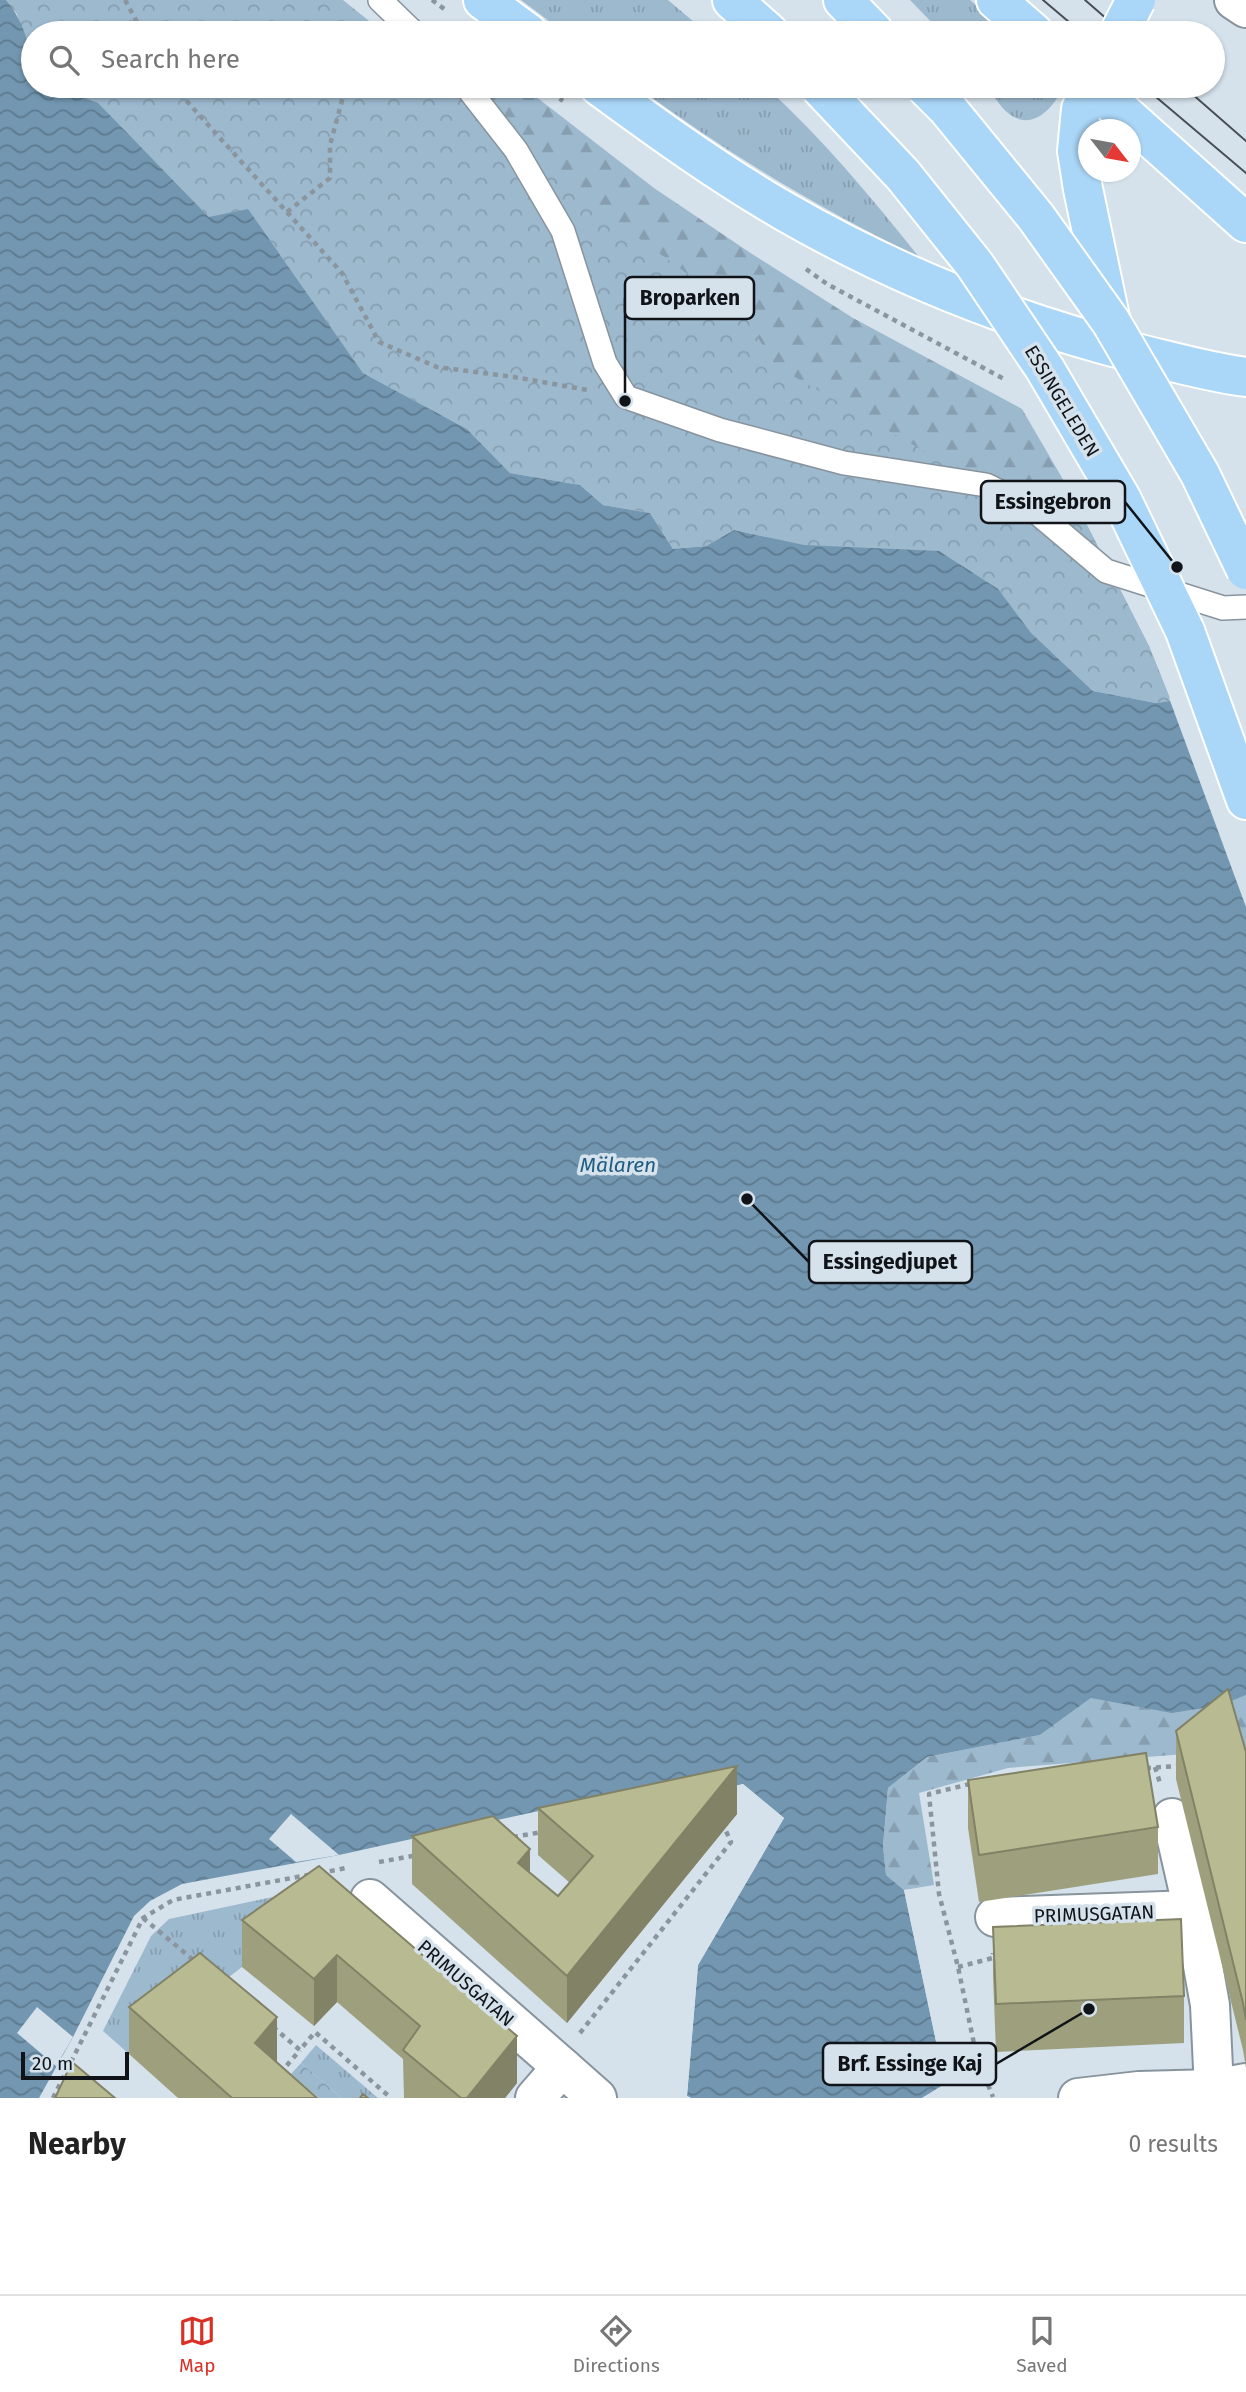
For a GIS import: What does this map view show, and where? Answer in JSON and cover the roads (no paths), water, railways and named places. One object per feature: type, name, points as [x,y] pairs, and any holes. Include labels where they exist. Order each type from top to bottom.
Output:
[{"type":"highway","points":[[483,0],[512,21]]},
{"type":"highway","points":[[732,0],[756,21]]},
{"type":"highway","points":[[842,0],[863,21]]},
{"type":"highway","points":[[996,0],[1020,21]]},
{"type":"highway","points":[[1125,21],[1136,0]]},
{"type":"highway","points":[[616,98],[699,157],[785,211],[920,281],[1063,334],[1215,373],[1246,377]]},
{"type":"highway","name":"ESSINGELEDEN","points":[[830,98],[904,175],[975,265],[1045,369],[1122,500],[1185,631],[1246,800]]},
{"type":"highway","points":[[937,98],[1036,217],[1111,322],[1200,474],[1246,570]]},
{"type":"highway","points":[[1087,98],[1081,110],[1077,150],[1111,322]]},
{"type":"highway","points":[[1106,98],[1246,223]]},
{"type":"street","points":[[1234,0],[1246,8]]},
{"type":"street","points":[[1078,2098],[1139,2091],[1230,2086],[1210,2005],[1193,1910],[1172,1818]]},
{"type":"street","name":"PRIMUSGATAN","points":[[370,1899],[570,2051],[597,2098]]},
{"type":"street","name":"PRIMUSGATAN","points":[[995,1917],[1193,1910]]},
{"type":"street","points":[[535,2098],[570,2051]]},
{"type":"lane","points":[[380,0],[402,21]]},
{"type":"lane","points":[[475,98],[516,150],[563,231],[605,363],[626,397],[720,430],[844,463],[986,485],[1029,506],[1106,572],[1223,608],[1246,607]]},
{"type":"water","name":"Mälaren","points":[[0,0],[6,0],[21,24],[21,98],[84,98],[98,103],[209,217],[248,209],[363,373],[467,429],[510,473],[580,485],[603,505],[650,513],[673,549],[706,546],[734,530],[804,545],[939,551],[998,589],[1031,633],[1093,691],[1156,703],[1246,690],[1246,1695],[1221,1705],[1172,1713],[1091,1698],[1040,1735],[927,1757],[888,1788],[883,1846],[886,1875],[904,1890],[945,2084],[922,2098],[687,2096],[698,1965],[784,1818],[743,1784],[727,1788],[684,1779],[339,1855],[182,1884],[150,1901],[134,1916],[39,2098],[0,2098]]},
{"type":"tram line","points":[[1043,0],[1068,21]]},
{"type":"tram line","points":[[1085,0],[1109,21]]},
{"type":"tram line","points":[[1157,98],[1246,173]]},
{"type":"tram line","points":[[1197,98],[1246,141]]},
{"type":"place","name":"Broparken","points":[[625,401]]},
{"type":"place","name":"Essingebron","points":[[1177,567]]},
{"type":"place","name":"Essingedjupet","points":[[747,1199]]},
{"type":"place","name":"Brf. Essinge Kaj","points":[[1089,2009]]}]
